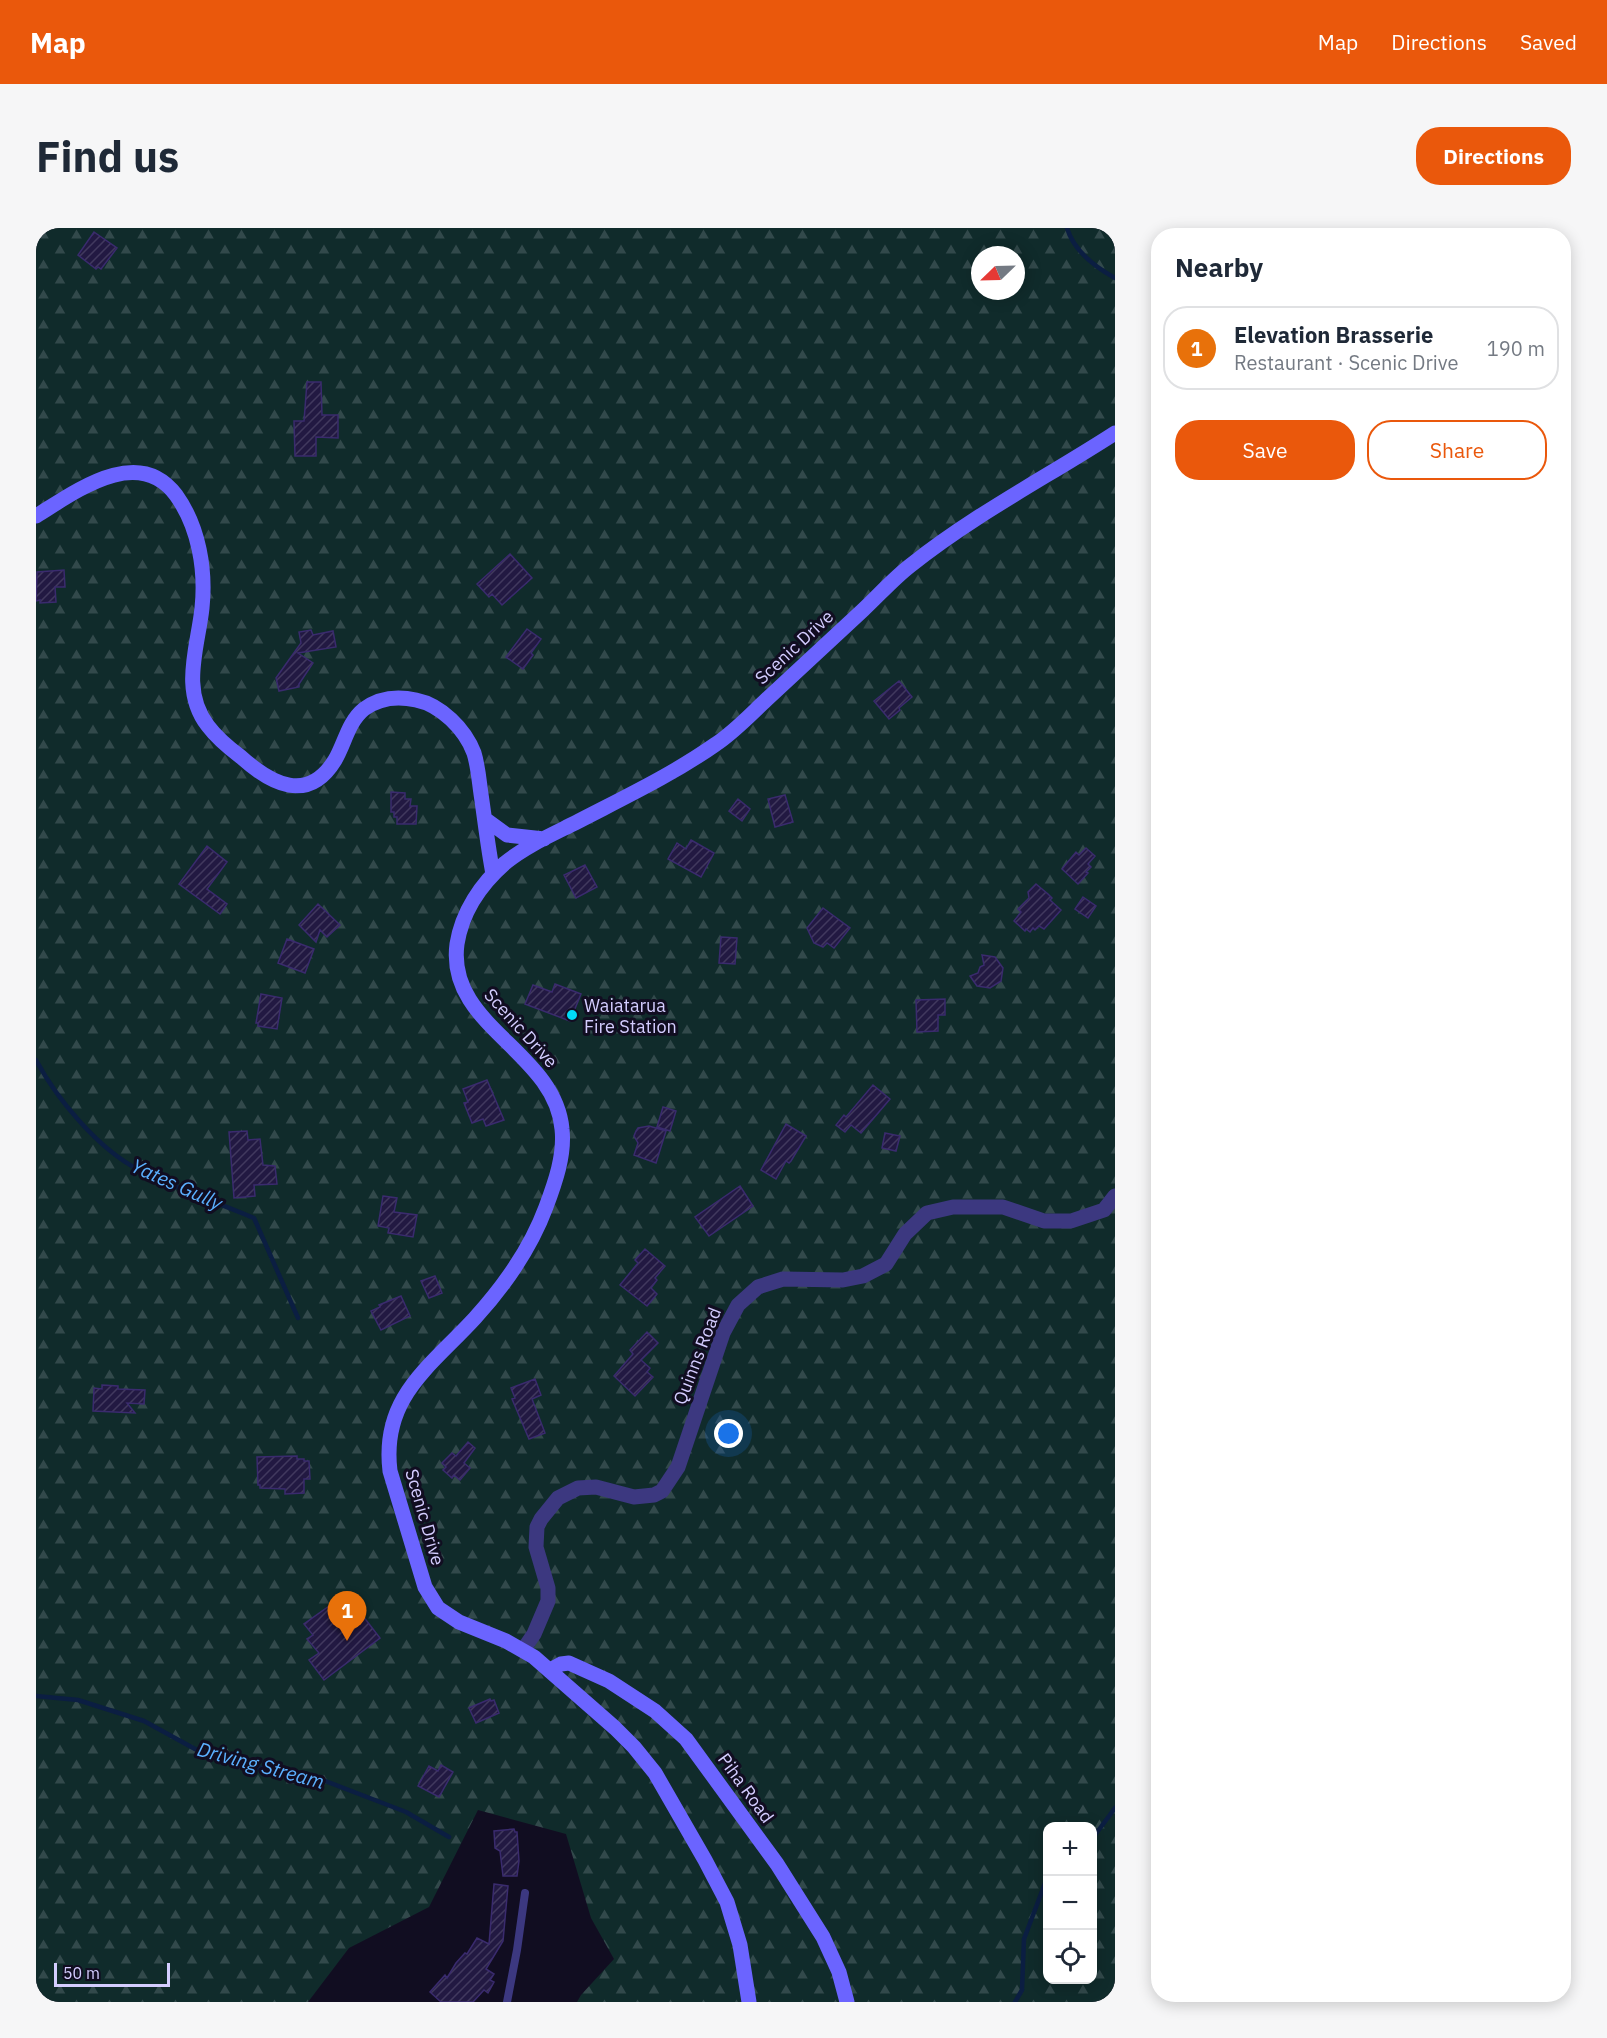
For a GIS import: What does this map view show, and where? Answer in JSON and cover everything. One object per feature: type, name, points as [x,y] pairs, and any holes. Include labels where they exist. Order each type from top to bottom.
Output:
[{"type":"main road","name":"Scenic Drive","points":[[749,2002],[740,1945],[730,1909],[655,1773],[634,1747],[550,1670],[523,1650],[459,1622],[438,1608],[425,1587],[396,1490],[388,1452],[393,1418],[400,1402],[412,1385],[507,1280],[522,1258],[545,1211],[559,1165],[563,1130],[552,1096],[539,1075],[469,1000],[458,972],[456,957],[461,924],[477,894],[493,874],[523,850],[679,770],[721,741],[909,566],[980,514],[1031,486],[1115,433]]},
{"type":"main road","points":[[36,516],[90,485],[118,474],[142,473],[162,481],[173,490],[182,503],[195,530],[198,543],[203,592],[193,660],[192,687],[200,712],[216,735],[265,777],[277,783],[298,787],[321,777],[328,770],[350,728],[363,710],[383,699],[409,699],[425,702],[448,717],[470,747],[478,773],[493,874]]},
{"type":"main road","points":[[485,819],[507,835],[544,839]]},
{"type":"main road","name":"Piha Road","points":[[550,1670],[561,1664],[569,1663],[609,1681],[655,1711],[686,1739],[777,1864],[823,1937],[839,1972],[847,2002]]},
{"type":"street","name":"Quinns Road","points":[[523,1650],[534,1634],[548,1600],[548,1588],[535,1538],[541,1519],[558,1498],[578,1488],[596,1487],[634,1497],[654,1496],[662,1491],[678,1467],[723,1333],[738,1305],[758,1287],[783,1279],[843,1280],[863,1276],[886,1264],[905,1234],[927,1213],[953,1207],[1003,1207],[1044,1221],[1071,1221],[1104,1210],[1115,1196]]},
{"type":"lane","points":[[507,2002],[525,1893]]},
{"type":"green space","points":[[36,228],[1115,228],[1115,2002],[577,2002],[614,1959],[591,1918],[566,1834],[478,1810],[429,1907],[349,1948],[308,2002],[36,2002]]},
{"type":"building","points":[[94,232],[117,248],[101,269],[98,267],[96,269],[78,255]]},
{"type":"building","points":[[307,382],[321,382],[322,415],[338,415],[338,438],[316,437],[316,456],[295,456],[294,421],[304,421]]},
{"type":"building","points":[[510,554],[532,578],[502,605],[492,594],[489,597],[477,584]]},
{"type":"building","points":[[64,570],[65,587],[55,587],[56,602],[36,601],[37,572]]},
{"type":"building","points":[[527,629],[541,639],[523,669],[506,657]]},
{"type":"building","points":[[311,630],[313,635],[333,631],[336,647],[298,653],[313,663],[299,687],[279,691],[276,678],[301,643],[299,632]]},
{"type":"building","points":[[899,681],[912,697],[889,719],[874,701]]},
{"type":"building","points":[[391,792],[405,793],[405,799],[411,799],[410,806],[417,806],[416,824],[397,824],[397,817],[394,817],[394,812],[391,812]]},
{"type":"building","points":[[785,795],[793,822],[775,827],[768,799]]},
{"type":"building","points":[[738,799],[750,809],[742,821],[729,811]]},
{"type":"building","points":[[691,840],[714,853],[701,877],[668,859],[677,843],[686,849]]},
{"type":"building","points":[[207,846],[227,862],[207,889],[227,904],[220,914],[179,884]]},
{"type":"building","points":[[1086,848],[1095,856],[1088,864],[1091,867],[1086,872],[1088,873],[1078,884],[1062,869],[1076,852],[1079,855]]},
{"type":"building","points":[[585,865],[597,887],[576,898],[564,875]]},
{"type":"building","points":[[1036,884],[1052,898],[1050,900],[1061,910],[1044,929],[1039,926],[1030,932],[1026,929],[1025,931],[1014,921],[1021,912],[1018,909],[1029,898],[1028,892]]},
{"type":"building","points":[[1083,897],[1096,906],[1088,918],[1075,909]]},
{"type":"building","points":[[318,904],[340,925],[327,937],[320,930],[316,942],[299,925]]},
{"type":"building","points":[[823,908],[850,928],[834,948],[827,943],[823,947],[814,943],[807,928]]},
{"type":"building","points":[[721,937],[737,938],[735,964],[719,963]]},
{"type":"building","points":[[287,939],[314,949],[305,973],[278,963]]},
{"type":"building","points":[[982,955],[995,957],[1003,968],[1001,981],[990,988],[977,986],[970,976],[978,973],[980,967],[984,965]]},
{"type":"building","points":[[555,984],[581,994],[570,1021],[525,1004],[533,985],[552,992]]},
{"type":"building","points":[[261,994],[282,998],[277,1029],[258,1026],[256,1023]]},
{"type":"building","points":[[945,999],[945,1015],[938,1015],[938,1031],[917,1032],[916,1000]]},
{"type":"building","points":[[487,1080],[504,1120],[486,1126],[483,1119],[472,1123],[464,1103],[468,1102],[463,1089]]},
{"type":"building","points":[[873,1085],[890,1099],[861,1133],[851,1125],[845,1132],[836,1125],[844,1115],[846,1117]]},
{"type":"building","points":[[663,1107],[676,1111],[670,1131],[657,1127]]},
{"type":"building","points":[[786,1124],[806,1136],[791,1161],[789,1163],[786,1161],[776,1179],[761,1170]]},
{"type":"building","points":[[649,1126],[666,1131],[656,1163],[634,1155],[638,1143],[634,1136],[636,1131],[638,1128]]},
{"type":"building","points":[[247,1131],[248,1140],[260,1139],[263,1165],[275,1166],[277,1184],[254,1185],[255,1196],[234,1198],[229,1132]]},
{"type":"building","points":[[885,1133],[900,1136],[896,1151],[882,1148]]},
{"type":"building","points":[[740,1186],[753,1206],[709,1236],[695,1217]]},
{"type":"building","points":[[383,1196],[397,1198],[394,1212],[417,1215],[413,1237],[388,1233],[389,1228],[378,1226]]},
{"type":"building","points":[[645,1249],[665,1266],[655,1278],[657,1280],[651,1288],[657,1294],[647,1306],[620,1285],[638,1263],[635,1260]]},
{"type":"building","points":[[435,1276],[442,1293],[429,1298],[421,1281]]},
{"type":"building","points":[[401,1296],[410,1316],[381,1330],[371,1311]]},
{"type":"building","points":[[647,1332],[658,1343],[641,1360],[650,1368],[647,1372],[653,1377],[635,1396],[614,1376],[633,1354],[630,1350]]},
{"type":"building","points":[[535,1379],[541,1395],[532,1399],[545,1433],[529,1439],[512,1399],[515,1398],[511,1388]]},
{"type":"building","points":[[102,1385],[118,1386],[118,1389],[145,1390],[144,1404],[127,1403],[135,1413],[93,1411],[94,1388],[102,1389]]},
{"type":"building","points":[[468,1442],[475,1448],[464,1463],[470,1468],[460,1480],[454,1475],[452,1478],[443,1470],[446,1467],[442,1463],[452,1453],[456,1456]]},
{"type":"building","points":[[297,1456],[297,1459],[309,1461],[310,1479],[304,1479],[304,1493],[285,1494],[285,1489],[260,1488],[257,1457]]},
{"type":"building","points":[[332,1604],[349,1627],[363,1616],[380,1638],[324,1680],[309,1660],[319,1653],[307,1639],[313,1635],[304,1624]]},
{"type":"building","points":[[490,1699],[494,1700],[499,1713],[476,1723],[469,1708]]},
{"type":"building","points":[[441,1765],[453,1772],[439,1797],[418,1786],[429,1766],[438,1771]]},
{"type":"building","points":[[514,1829],[517,1832],[519,1861],[517,1876],[503,1876],[500,1851],[495,1848],[494,1831]]},
{"type":"building","points":[[494,1884],[508,1886],[503,1941],[486,1969],[494,1974],[490,1980],[494,1982],[488,1993],[484,1990],[473,2002],[441,2002],[430,1992],[445,1975],[447,1978],[477,1938],[489,1944]]},
{"type":"waterway","points":[[1067,228],[1075,244],[1086,258],[1115,278]]},
{"type":"waterway","name":"Yates Gully","points":[[36,1060],[55,1091],[80,1122],[124,1161],[167,1183],[254,1218],[298,1318]]},
{"type":"waterway","name":"Driving Stream","points":[[36,1696],[78,1700],[144,1721],[195,1749],[253,1767],[307,1774],[406,1812],[449,1837]]},
{"type":"waterway","points":[[1097,1832],[1115,1808]]},
{"type":"waterway","points":[[1015,2002],[1022,1990],[1024,1939],[1043,1889]]},
{"type":"place","name":"Waiatarua Fire Station","points":[[572,1015]]},
{"type":"place","name":"Elevation Brasserie","points":[[347,1641]]}]
